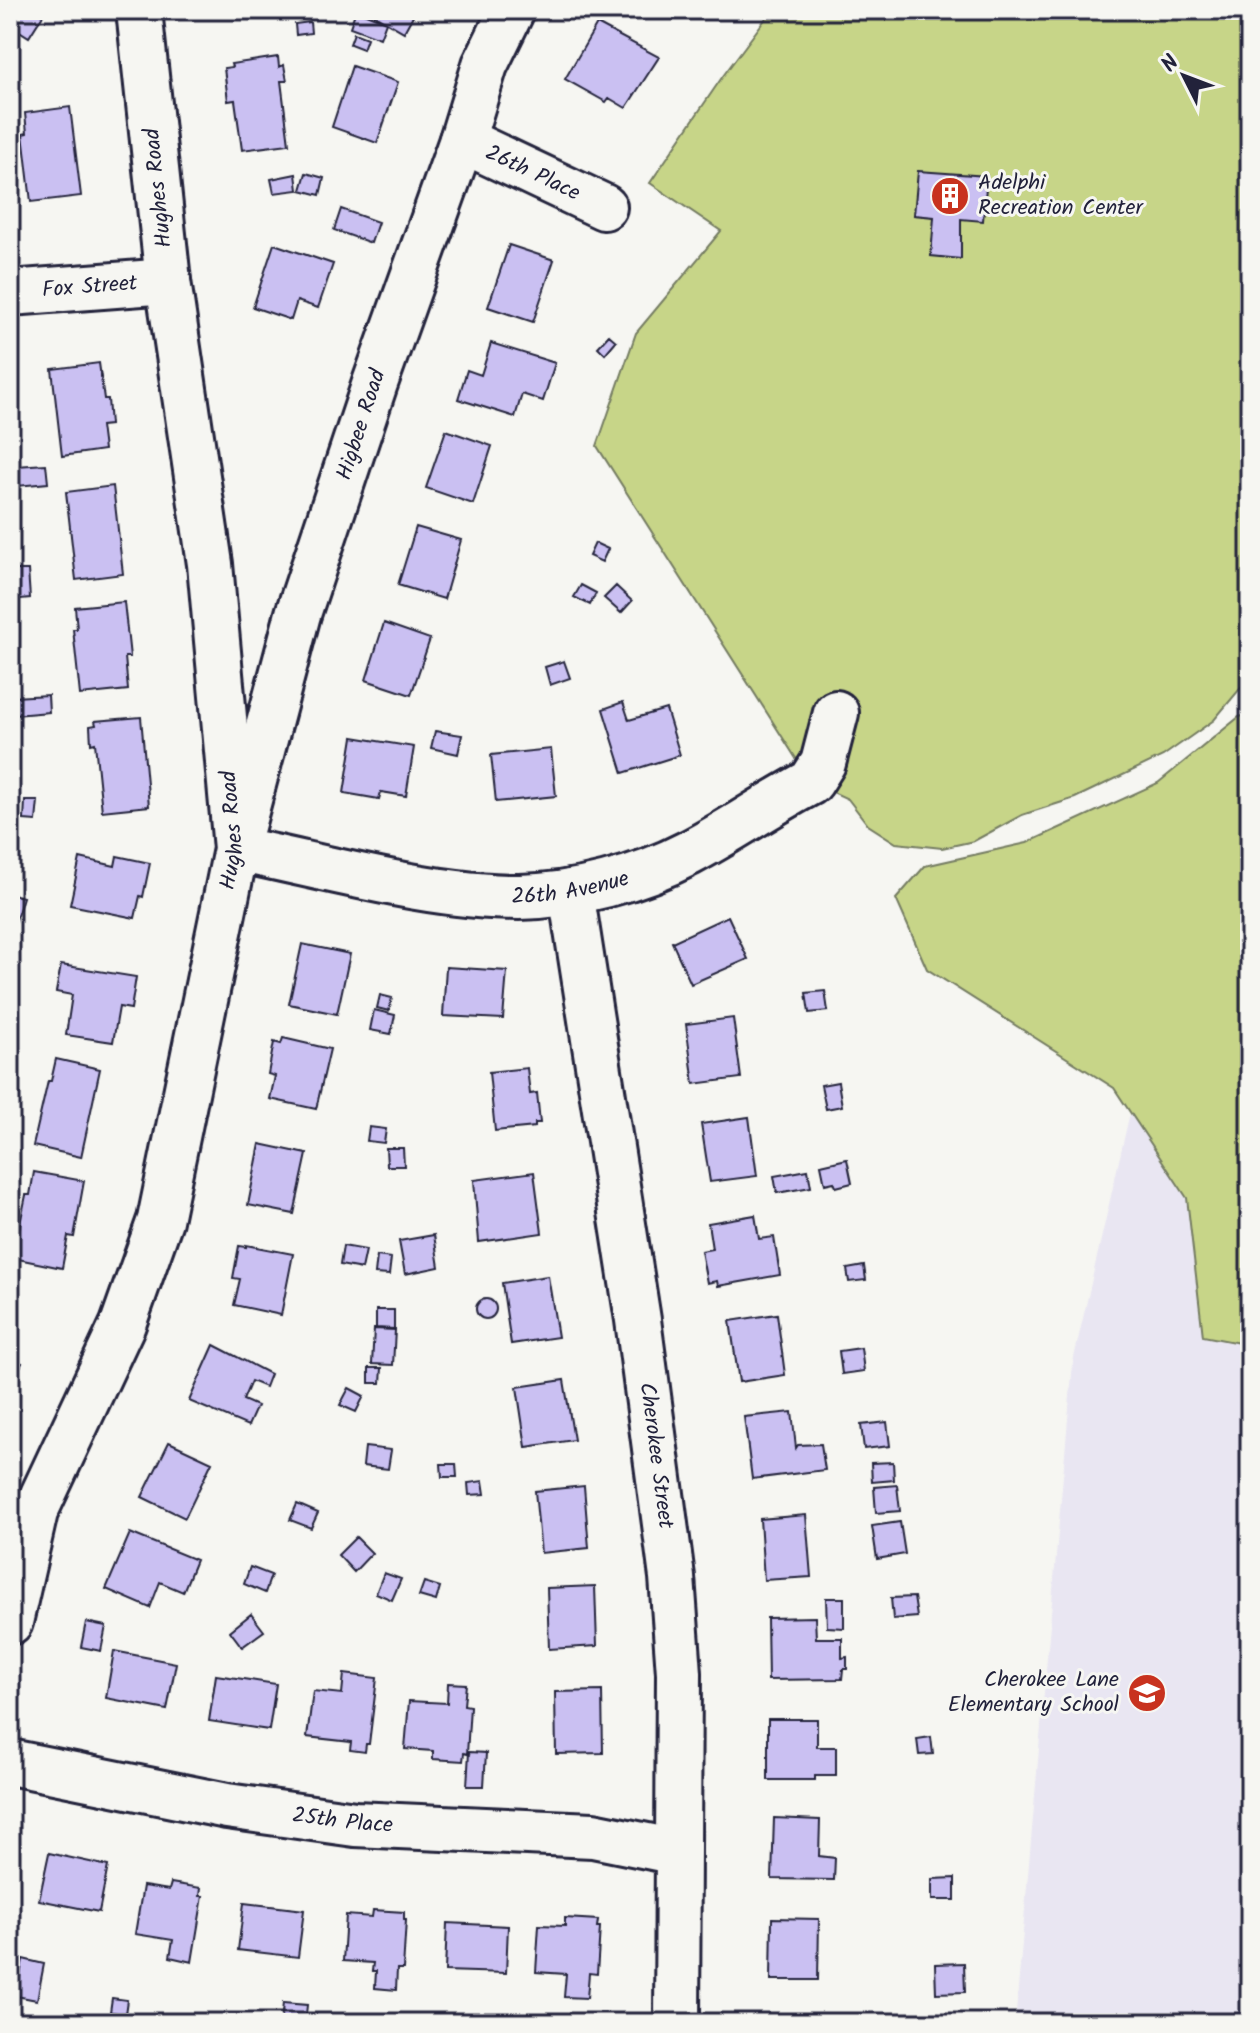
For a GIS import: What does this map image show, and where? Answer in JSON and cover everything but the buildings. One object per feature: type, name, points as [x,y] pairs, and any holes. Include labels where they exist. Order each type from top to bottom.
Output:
[{"type":"street","name":"Hughes Road","points":[[10,1622],[22,1507],[123,1324],[160,1220],[236,849],[210,564],[168,281],[139,10]]},
{"type":"street","name":"Higbee Road","points":[[236,849],[298,614],[375,383],[462,140],[485,65],[512,10]]},
{"type":"street","name":"26th Place","points":[[462,140],[604,207]]},
{"type":"street","name":"Fox Street","points":[[10,293],[168,281]]},
{"type":"street","name":"26th Avenue","points":[[236,849],[443,891],[519,897],[571,892],[628,877],[688,853],[811,782],[823,763],[836,713]]},
{"type":"street","name":"Cherokee Street","points":[[571,892],[638,1320],[672,1577],[679,1673],[677,2023]]},
{"type":"street","name":"25th Place","points":[[10,1762],[227,1806],[355,1824],[593,1835],[677,1852]]},
{"type":"shaded area","name":"Cherokee Lane Elementary School","points":[[1250,932],[1250,2023],[1015,2023],[1073,1362],[1129,1117],[1225,945]]},
{"type":"green space","points":[[772,10],[1250,10],[1250,677],[1214,720],[1163,756],[1075,798],[1022,815],[974,841],[942,848],[896,843],[868,825],[848,799],[811,782],[597,446],[636,333],[721,231],[650,183]]},
{"type":"green space","points":[[1250,714],[1250,1345],[1203,1336],[1187,1198],[1114,1088],[927,969],[896,899],[925,866],[1027,843],[1158,783],[1239,717]]},
{"type":"place","name":"Adelphi Recreation Center","points":[[950,196]]},
{"type":"place","name":"Cherokee Lane Elementary School","points":[[1147,1693]]}]
